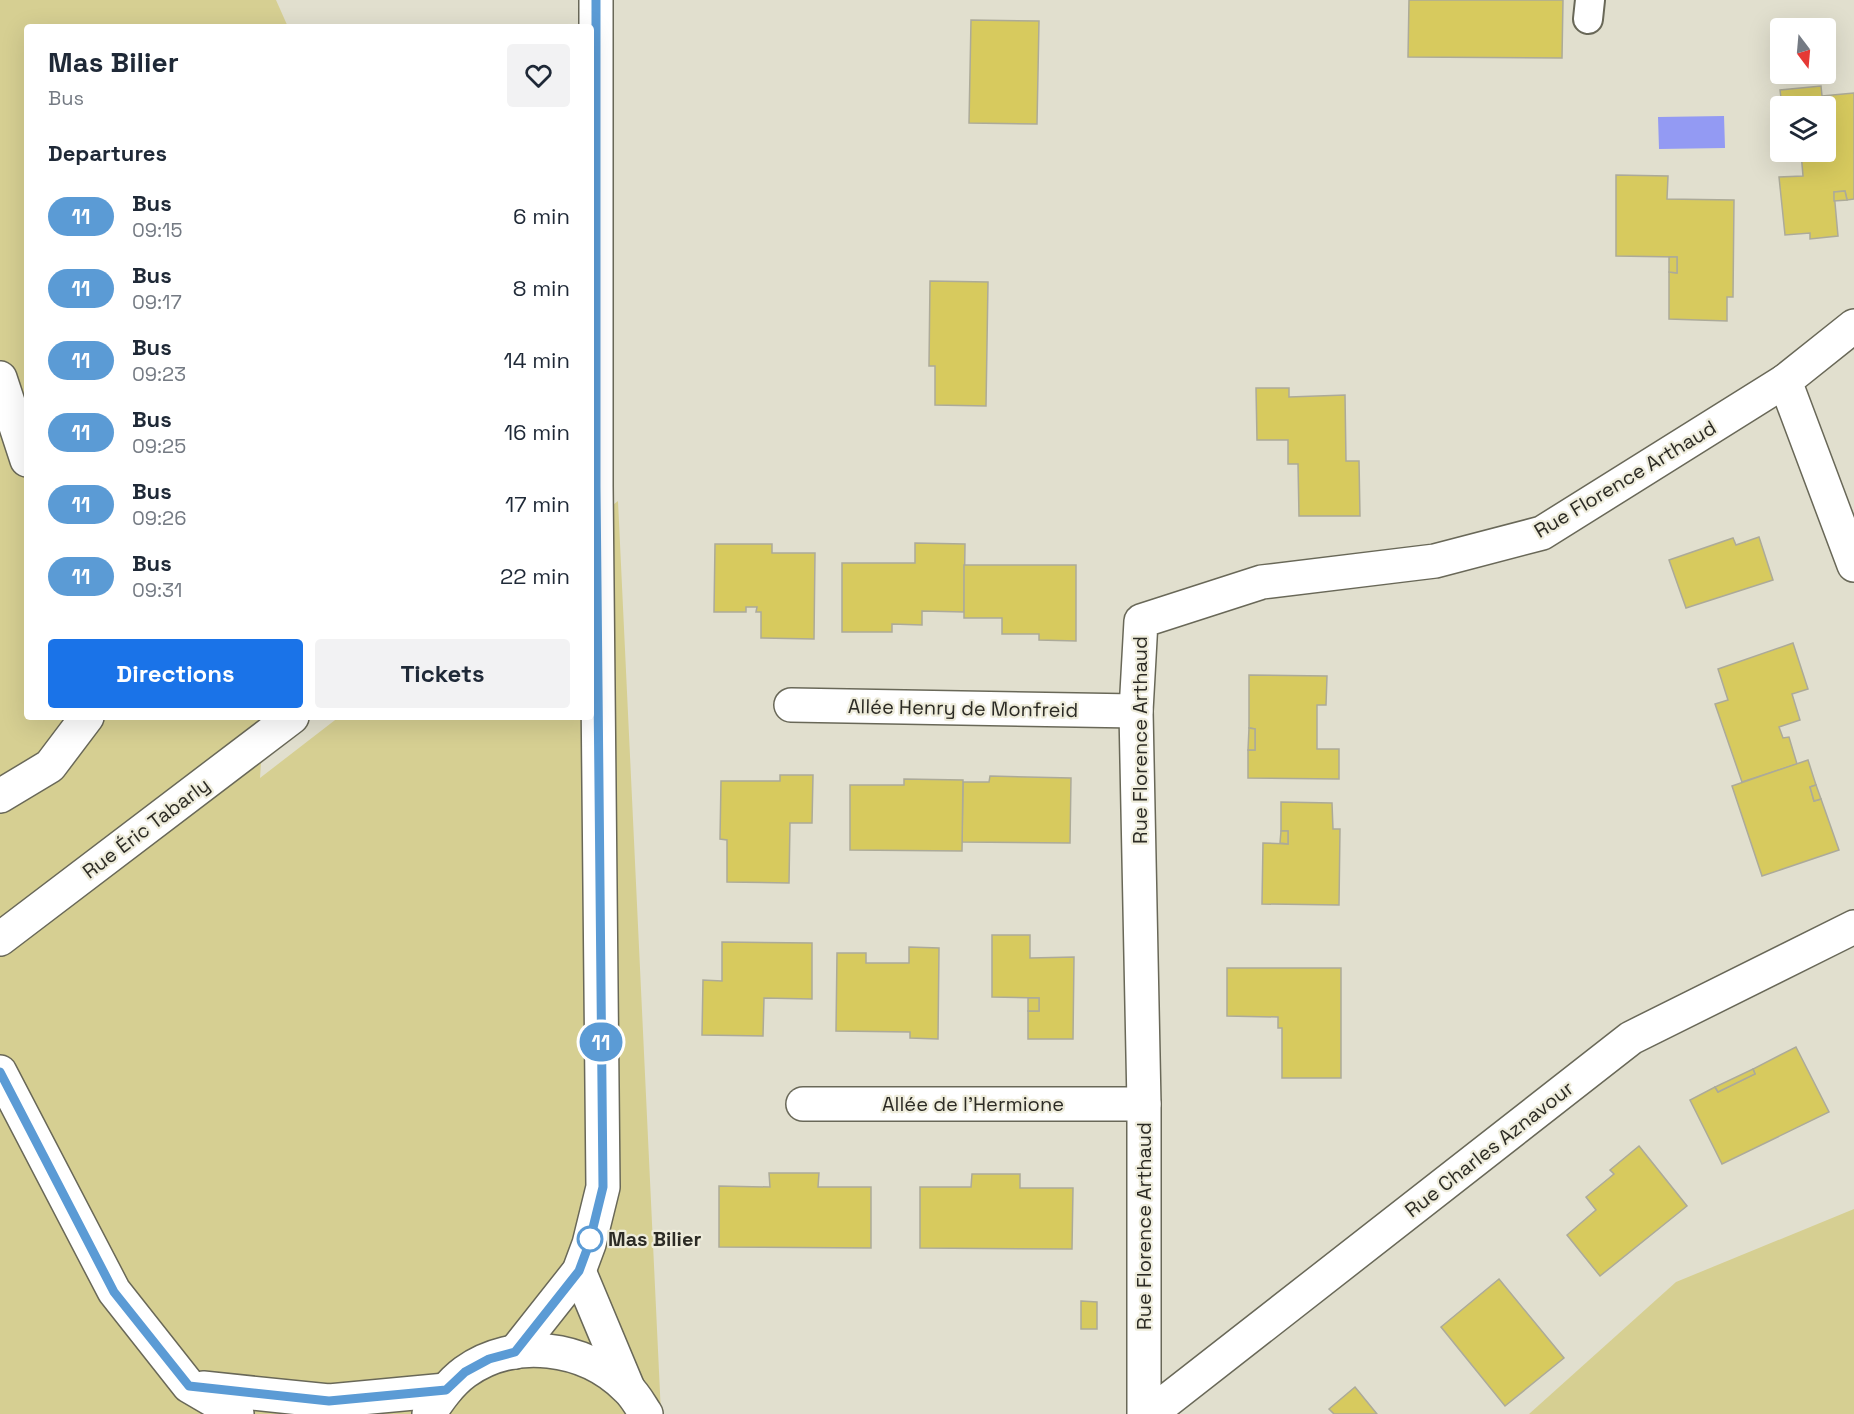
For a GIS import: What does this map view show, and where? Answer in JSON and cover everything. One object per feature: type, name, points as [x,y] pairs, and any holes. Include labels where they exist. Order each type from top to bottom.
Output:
[{"type":"street","points":[[594,325],[596,0]]},
{"type":"street","points":[[1854,326],[1785,381],[1854,565]]},
{"type":"street","points":[[0,378],[24,451]]},
{"type":"street","name":"Rue Florence Arthaud","points":[[1144,1414],[1143,1104],[1136,711],[1141,621],[1262,582],[1435,561],[1542,533],[1785,381]]},
{"type":"street","points":[[515,1352],[579,1271],[589,1244],[603,1187],[594,558]]},
{"type":"street","name":"Allée Henry de Monfreid","points":[[790,705],[1136,711]]},
{"type":"street","points":[[0,796],[50,766],[85,720]]},
{"type":"street","name":"Rue Éric Tabarly","points":[[0,939],[288,720]]},
{"type":"street","name":"Rue Charles Aznavour","points":[[1150,1414],[1631,1038],[1854,927]]},
{"type":"street","points":[[0,1072],[114,1292],[189,1386],[237,1414]]},
{"type":"street","name":"Allée de l'Hermione","points":[[803,1104],[1143,1104]]},
{"type":"street","points":[[579,1271],[637,1401]]},
{"type":"street","points":[[189,1386],[329,1401],[437,1402],[473,1368],[489,1359],[515,1352],[546,1350],[576,1356],[604,1369],[637,1401]]},
{"type":"shaded area","points":[[0,0],[276,0],[287,24],[24,24],[24,720],[264,720],[260,778],[335,720],[594,720],[594,520],[618,501],[661,1414],[0,1414]]},
{"type":"shaded area","points":[[1854,1209],[1854,1414],[1529,1414],[1676,1282]]},
{"type":"water","points":[[1724,116],[1725,148],[1659,149],[1658,117]]},
{"type":"building","points":[[1409,0],[1563,0],[1562,58],[1408,57]]},
{"type":"building","points":[[971,20],[1039,21],[1037,124],[969,123]]},
{"type":"building","points":[[1821,86],[1822,96],[1781,96],[1780,90]]},
{"type":"building","points":[[1854,93],[1854,199],[1847,200],[1845,191],[1834,192],[1838,236],[1810,239],[1810,233],[1785,235],[1779,177],[1803,176],[1802,162],[1836,162],[1836,96],[1822,96]]},
{"type":"building","points":[[1616,175],[1668,176],[1667,199],[1734,200],[1733,297],[1727,297],[1727,321],[1669,319],[1669,272],[1677,273],[1677,257],[1616,256]]},
{"type":"building","points":[[1845,191],[1847,200],[1834,201],[1834,192]]},
{"type":"building","points":[[1669,257],[1677,257],[1677,273],[1669,272]]},
{"type":"building","points":[[930,281],[988,282],[986,406],[935,405],[935,366],[929,366]]},
{"type":"building","points":[[1256,388],[1289,388],[1289,397],[1345,395],[1346,461],[1359,461],[1360,516],[1299,516],[1298,464],[1288,464],[1288,440],[1257,440]]},
{"type":"building","points":[[1759,537],[1773,580],[1686,608],[1669,560],[1733,538],[1736,545]]},
{"type":"building","points":[[915,543],[965,544],[964,612],[922,611],[922,625],[892,624],[892,632],[842,632],[842,563],[915,563]]},
{"type":"building","points":[[715,544],[772,544],[772,553],[815,553],[814,639],[761,638],[761,612],[756,612],[757,607],[746,607],[746,612],[714,612]]},
{"type":"building","points":[[964,565],[1076,565],[1076,641],[1039,640],[1039,634],[1002,634],[1002,618],[964,618]]},
{"type":"building","points":[[1793,643],[1808,689],[1792,694],[1800,720],[1779,727],[1783,738],[1789,737],[1797,764],[1742,782],[1715,704],[1728,700],[1718,669]]},
{"type":"building","points":[[1249,675],[1327,676],[1326,705],[1317,705],[1317,749],[1339,749],[1339,779],[1248,778],[1248,750],[1255,750],[1255,729],[1249,728]]},
{"type":"building","points":[[1249,728],[1255,729],[1255,750],[1248,750]]},
{"type":"building","points":[[1808,760],[1816,785],[1810,787],[1814,801],[1821,799],[1839,850],[1762,876],[1732,786]]},
{"type":"building","points":[[780,775],[813,775],[812,823],[790,823],[789,883],[727,882],[727,840],[720,839],[721,781],[780,781]]},
{"type":"building","points":[[990,776],[1071,778],[1070,843],[962,842],[963,782],[989,782]]},
{"type":"building","points":[[904,779],[963,780],[962,851],[850,850],[850,785],[904,785]]},
{"type":"building","points":[[1816,785],[1821,799],[1814,801],[1810,787]]},
{"type":"building","points":[[1281,802],[1332,803],[1333,829],[1340,829],[1339,905],[1262,904],[1263,843],[1288,844],[1288,831],[1281,831]]},
{"type":"building","points":[[1281,831],[1288,831],[1288,844],[1280,843]]},
{"type":"building","points":[[992,935],[1030,935],[1030,958],[1074,957],[1073,1039],[1028,1039],[1028,1011],[1039,1011],[1039,998],[992,997]]},
{"type":"building","points":[[722,942],[812,943],[812,999],[764,998],[763,1036],[702,1035],[703,980],[722,981]]},
{"type":"building","points":[[909,947],[939,948],[938,1039],[910,1038],[910,1032],[836,1031],[837,953],[866,953],[866,963],[909,963]]},
{"type":"building","points":[[1227,968],[1341,968],[1341,1078],[1282,1078],[1282,1028],[1278,1028],[1278,1017],[1227,1016]]},
{"type":"building","points":[[1028,998],[1039,998],[1039,1011],[1028,1011]]},
{"type":"building","points":[[1796,1047],[1829,1112],[1722,1164],[1690,1100],[1715,1087],[1718,1092],[1755,1074],[1753,1069]]},
{"type":"building","points":[[1753,1069],[1755,1074],[1718,1092],[1715,1087]]},
{"type":"building","points":[[1639,1146],[1687,1206],[1600,1276],[1567,1235],[1596,1210],[1586,1197],[1614,1174],[1610,1170]]},
{"type":"building","points":[[769,1173],[819,1173],[818,1187],[871,1187],[871,1248],[719,1247],[719,1186],[770,1187]]},
{"type":"building","points":[[972,1174],[1020,1174],[1020,1188],[1073,1188],[1072,1249],[920,1248],[920,1187],[971,1187]]},
{"type":"building","points":[[1499,1279],[1564,1358],[1505,1406],[1441,1327]]},
{"type":"building","points":[[1081,1301],[1097,1302],[1097,1329],[1081,1329]]},
{"type":"building","points":[[1355,1387],[1377,1414],[1334,1414],[1329,1409]]},
{"type":"bus line","name":"11","points":[[0,1072],[114,1292],[189,1386],[329,1401],[446,1390],[465,1372],[489,1359],[515,1352],[579,1271],[589,1244],[603,1187],[596,486],[596,0]]},
{"type":"place","name":"Mas Bilier","points":[[590,1239]]}]
